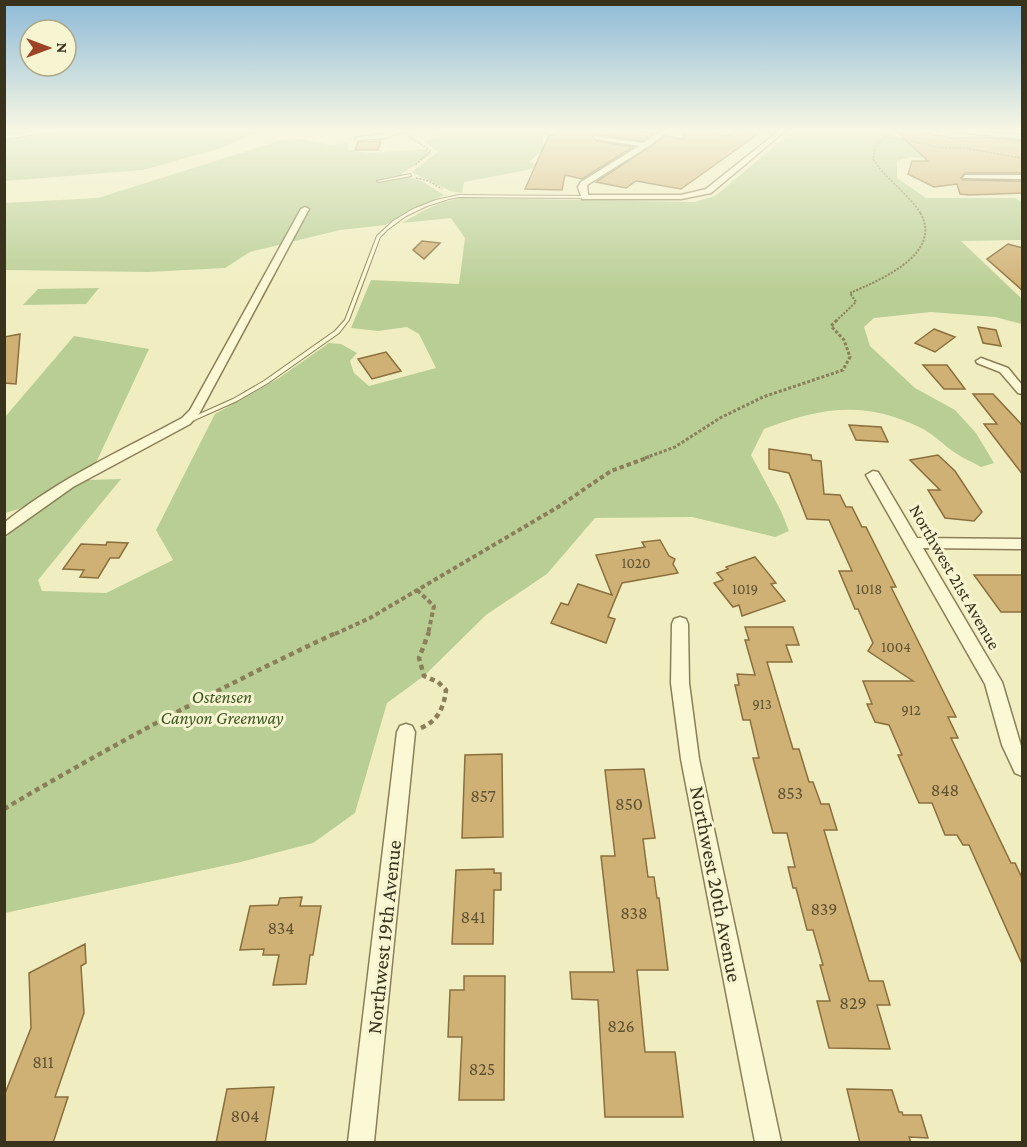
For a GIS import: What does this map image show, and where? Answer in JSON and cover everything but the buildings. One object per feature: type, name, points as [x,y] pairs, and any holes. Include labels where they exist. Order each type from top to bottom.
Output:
[{"type":"street","points":[[585,184],[582,187],[585,197],[681,197],[697,195],[716,184]]},
{"type":"street","points":[[5,529],[81,477],[186,421],[195,412],[305,209]]},
{"type":"street","points":[[981,361],[1004,370],[1023,391]]},
{"type":"street","name":"Northwest 21st Avenue","points":[[873,475],[993,682],[1011,745],[1023,767]]},
{"type":"street","points":[[913,543],[1023,544]]},
{"type":"street","name":"Northwest 20th Avenue","points":[[680,624],[680,683],[690,759],[768,1143]]},
{"type":"street","name":"Northwest 19th Avenue","points":[[361,1143],[406,732]]},
{"type":"lane","points":[[186,421],[235,400],[266,382],[338,332],[347,320],[373,246],[384,229],[424,205],[459,196],[585,197]]},
{"type":"path","points":[[433,184],[459,196]]},
{"type":"path","points":[[4,809],[80,765],[261,668],[370,618],[558,507],[611,471],[675,447],[720,418],[763,397],[843,370],[850,357],[844,340],[831,326],[856,302],[850,293],[869,286],[904,266],[924,243],[925,230],[918,208],[891,184]]},
{"type":"path","points":[[406,732],[429,725],[445,705],[446,690],[438,682],[424,676],[419,658],[430,627],[434,606],[417,590]]},
{"type":"green space","points":[[144,184],[425,184],[444,195],[385,225],[340,230],[250,252],[225,268],[148,272],[5,270],[4,203],[98,198]]},
{"type":"green space","points":[[435,184],[464,184],[462,193],[450,191]]},
{"type":"green space","name":"Ostensen Canyon Greenway","points":[[730,184],[905,184],[926,198],[1016,198],[1022,203],[1022,240],[961,241],[1022,299],[1022,324],[995,317],[931,312],[874,318],[864,327],[870,346],[915,388],[955,410],[976,433],[994,463],[981,467],[960,456],[924,430],[899,418],[860,410],[823,412],[764,429],[751,455],[789,531],[775,537],[692,517],[595,518],[547,574],[486,615],[424,676],[387,703],[355,813],[313,843],[241,862],[5,913],[5,538],[26,517],[87,480],[121,479],[38,580],[42,591],[106,593],[173,560],[156,530],[215,414],[279,378],[329,343],[341,344],[357,353],[350,361],[354,373],[369,386],[436,368],[419,334],[407,327],[378,331],[351,328],[371,280],[459,284],[465,238],[451,218],[402,223],[431,207],[462,198],[695,202],[715,196]]},
{"type":"green space","points":[[99,288],[86,304],[23,305],[38,289]]},
{"type":"green space","points":[[74,336],[149,349],[95,465],[19,509],[5,513],[5,417]]}]
